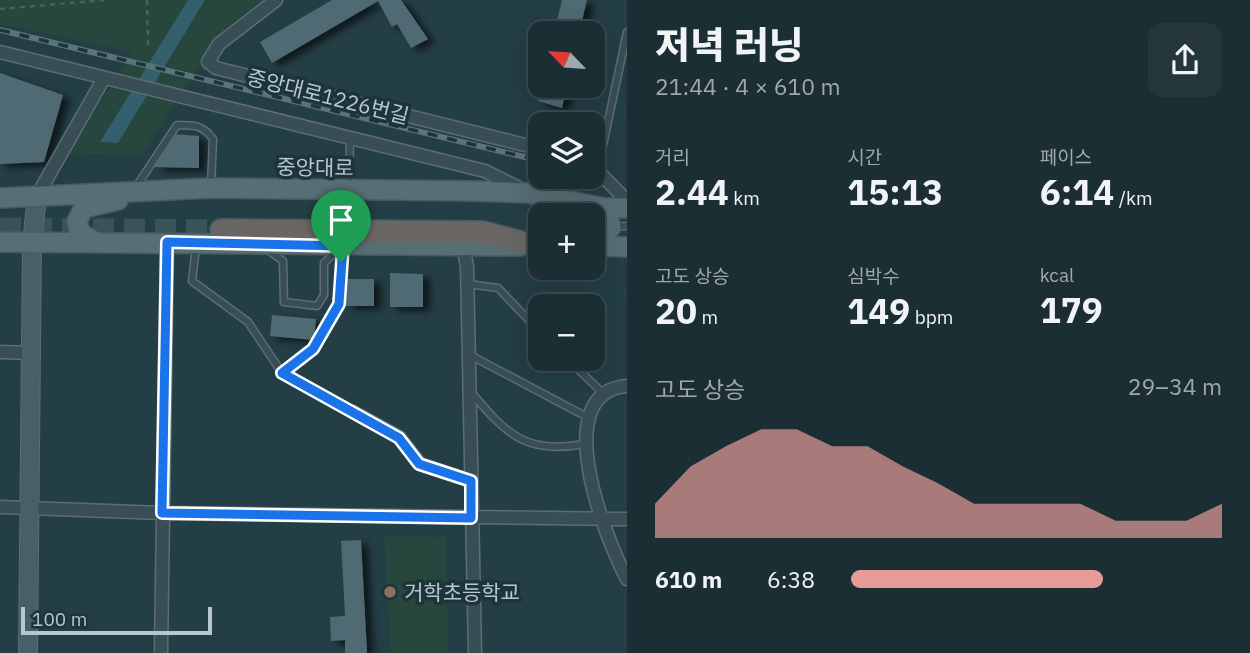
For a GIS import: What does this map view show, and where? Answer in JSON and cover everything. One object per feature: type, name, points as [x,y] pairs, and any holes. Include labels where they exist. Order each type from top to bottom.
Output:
[{"type":"highway","points":[[221,230],[483,232],[528,243]]},
{"type":"main road","name":"중앙대로","points":[[0,198],[211,188],[528,192],[581,203]]},
{"type":"main road","points":[[95,242],[80,233],[77,221],[84,208],[117,200],[134,190]]},
{"type":"main road","points":[[28,653],[32,243],[37,196]]},
{"type":"main road","name":"중앙대로","points":[[605,208],[627,208]]},
{"type":"main road","points":[[605,208],[610,230]]},
{"type":"main road","points":[[0,242],[528,246]]},
{"type":"main road","points":[[605,246],[627,247]]},
{"type":"street","name":"중앙대로1226번길","points":[[276,0],[219,44],[208,62],[216,68],[528,146]]},
{"type":"street","points":[[0,52],[485,171],[528,192]]},
{"type":"street","points":[[37,196],[104,78]]},
{"type":"street","points":[[605,178],[627,201]]},
{"type":"street","points":[[161,653],[167,242]]},
{"type":"street","points":[[463,246],[467,284],[475,653]]},
{"type":"street","points":[[0,352],[33,353]]},
{"type":"street","points":[[627,386],[605,395],[587,416],[584,444],[614,555],[627,579]]},
{"type":"street","points":[[353,412],[399,438],[419,464],[471,481]]},
{"type":"street","points":[[0,507],[162,513],[627,519]]},
{"type":"lane","points":[[605,129],[627,32]]},
{"type":"lane","points":[[134,190],[177,125],[197,125],[206,129],[213,139],[211,188]]},
{"type":"lane","points":[[349,190],[350,138]]},
{"type":"lane","points":[[197,242],[192,281],[248,322],[282,373],[353,412]]},
{"type":"lane","points":[[259,242],[283,261],[285,302],[317,306],[324,295],[324,263],[343,246]]},
{"type":"lane","points":[[467,284],[498,288],[528,319]]},
{"type":"lane","points":[[468,354],[587,416]]},
{"type":"lane","points":[[580,371],[605,395]]},
{"type":"lane","points":[[469,391],[510,434],[554,450],[584,444]]},
{"type":"path","points":[[0,9],[105,0]]},
{"type":"path","points":[[147,0],[148,48]]},
{"type":"path","points":[[282,373],[313,349],[339,304],[343,246]]},
{"type":"green space","points":[[0,0],[264,0],[220,33],[141,156],[68,153],[132,52],[0,24]]},
{"type":"green space","points":[[384,536],[446,537],[448,653],[391,653]]},
{"type":"water","points":[[188,0],[205,0],[118,143],[100,142]]},
{"type":"building","points":[[332,0],[401,0],[428,39],[411,48],[397,24],[392,27],[378,1],[272,63],[260,42]]},
{"type":"building","points":[[562,0],[587,0],[582,21],[557,21]]},
{"type":"building","points":[[0,73],[63,95],[44,162],[0,164]]},
{"type":"building","points":[[539,98],[564,98],[562,108],[538,101]]},
{"type":"building","points":[[174,134],[199,136],[199,168],[154,167]]},
{"type":"building","points":[[390,273],[423,274],[423,307],[390,307]]},
{"type":"building","points":[[346,279],[374,279],[374,306],[346,306]]},
{"type":"building","points":[[272,315],[316,319],[314,340],[270,336]]},
{"type":"building","points":[[361,540],[367,653],[345,653],[345,640],[331,641],[330,617],[345,616],[341,541]]},
{"type":"tunnel","points":[[0,228],[221,230]]},
{"type":"railway","points":[[0,30],[528,158]]},
{"type":"place","name":"거학초등학교","points":[[390,592]]},
{"type":"route","points":[[167,242],[343,246],[341,262],[339,304],[313,349],[282,373],[399,438],[419,464],[471,481],[471,518],[162,513],[167,242]]}]
